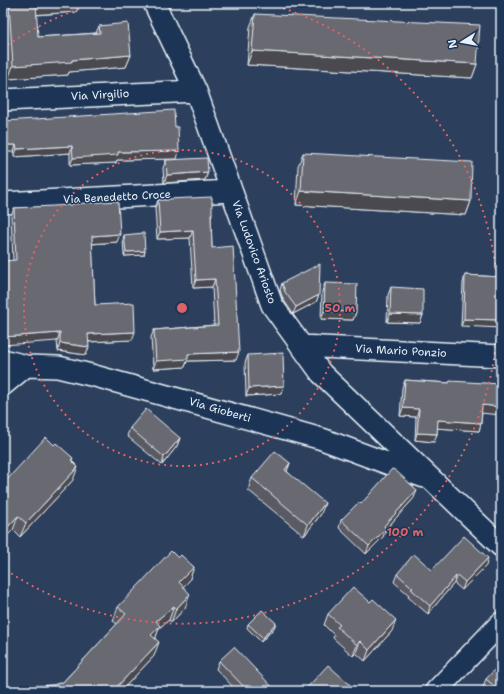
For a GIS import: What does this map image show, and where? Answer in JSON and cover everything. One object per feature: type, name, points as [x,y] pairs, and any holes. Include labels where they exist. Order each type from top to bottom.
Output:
[{"type":"street","name":"Via Ludovico Ariosto","points":[[154,3],[196,91],[272,305],[321,373],[501,546]]},
{"type":"street","name":"Via Virgilio","points":[[3,100],[196,91]]},
{"type":"street","name":"Via Benedetto Croce","points":[[3,203],[231,191]]},
{"type":"street","name":"Via Mario Ponzio","points":[[301,346],[501,356]]},
{"type":"street","name":"Via Gioberti","points":[[3,360],[26,366],[58,367],[95,376],[322,439],[432,480]]},
{"type":"street","points":[[3,385],[26,366]]},
{"type":"street","points":[[436,691],[501,623]]},
{"type":"building","points":[[3,3],[36,3],[38,37],[100,33],[99,26],[128,23],[131,55],[72,60],[72,62],[13,66],[9,4],[3,5]]},
{"type":"building","points":[[255,14],[480,25],[477,64],[252,51]]},
{"type":"building","points":[[174,110],[175,127],[178,127],[179,151],[118,152],[118,155],[73,158],[72,146],[17,149],[16,145],[3,145],[3,115],[5,114],[5,121]]},
{"type":"building","points":[[303,153],[472,162],[471,201],[301,191]]},
{"type":"building","points":[[207,158],[208,172],[167,175],[166,160]]},
{"type":"building","points":[[212,197],[212,248],[233,246],[239,352],[188,354],[188,359],[156,361],[154,330],[218,325],[215,279],[196,280],[193,230],[160,232],[158,200]]},
{"type":"building","points":[[118,201],[120,234],[92,236],[95,305],[134,303],[135,332],[88,334],[89,347],[60,343],[60,333],[3,337],[3,261],[16,260],[14,208]]},
{"type":"building","points":[[144,233],[145,251],[126,252],[124,235]]},
{"type":"building","points":[[320,264],[319,295],[296,307],[285,292],[282,283]]},
{"type":"building","points":[[465,275],[501,277],[501,320],[464,319]]},
{"type":"building","points":[[325,283],[357,284],[356,312],[324,311]]},
{"type":"building","points":[[391,287],[423,289],[423,315],[390,314]]},
{"type":"building","points":[[283,353],[284,386],[249,388],[248,355]]},
{"type":"building","points":[[405,380],[501,384],[501,407],[482,405],[481,423],[438,420],[437,434],[417,433],[419,409],[403,408]]},
{"type":"building","points":[[146,409],[180,438],[164,457],[130,428]]},
{"type":"building","points":[[46,437],[54,445],[56,443],[73,458],[71,460],[78,467],[26,523],[18,516],[3,532],[3,484]]},
{"type":"building","points":[[275,451],[290,463],[285,470],[325,503],[308,525],[252,478]]},
{"type":"building","points":[[392,469],[417,490],[384,526],[386,529],[369,546],[341,520],[359,502],[361,504]]},
{"type":"building","points":[[464,536],[488,558],[465,582],[457,575],[430,606],[397,574],[414,554],[432,570]]},
{"type":"building","points":[[171,551],[178,558],[181,555],[194,567],[179,582],[190,594],[176,609],[174,606],[156,621],[160,626],[151,635],[159,642],[113,691],[20,691],[20,687],[53,685],[63,682],[126,614],[118,607]]},
{"type":"building","points":[[353,587],[370,602],[373,599],[396,620],[369,650],[360,641],[357,645],[337,627],[340,625],[328,614]]},
{"type":"building","points":[[262,610],[276,623],[263,638],[248,624]]},
{"type":"building","points":[[234,647],[276,691],[248,691],[219,661]]},
{"type":"building","points":[[501,663],[501,691],[491,691],[495,687],[486,679]]},
{"type":"building","points":[[328,665],[357,691],[304,691]]}]
